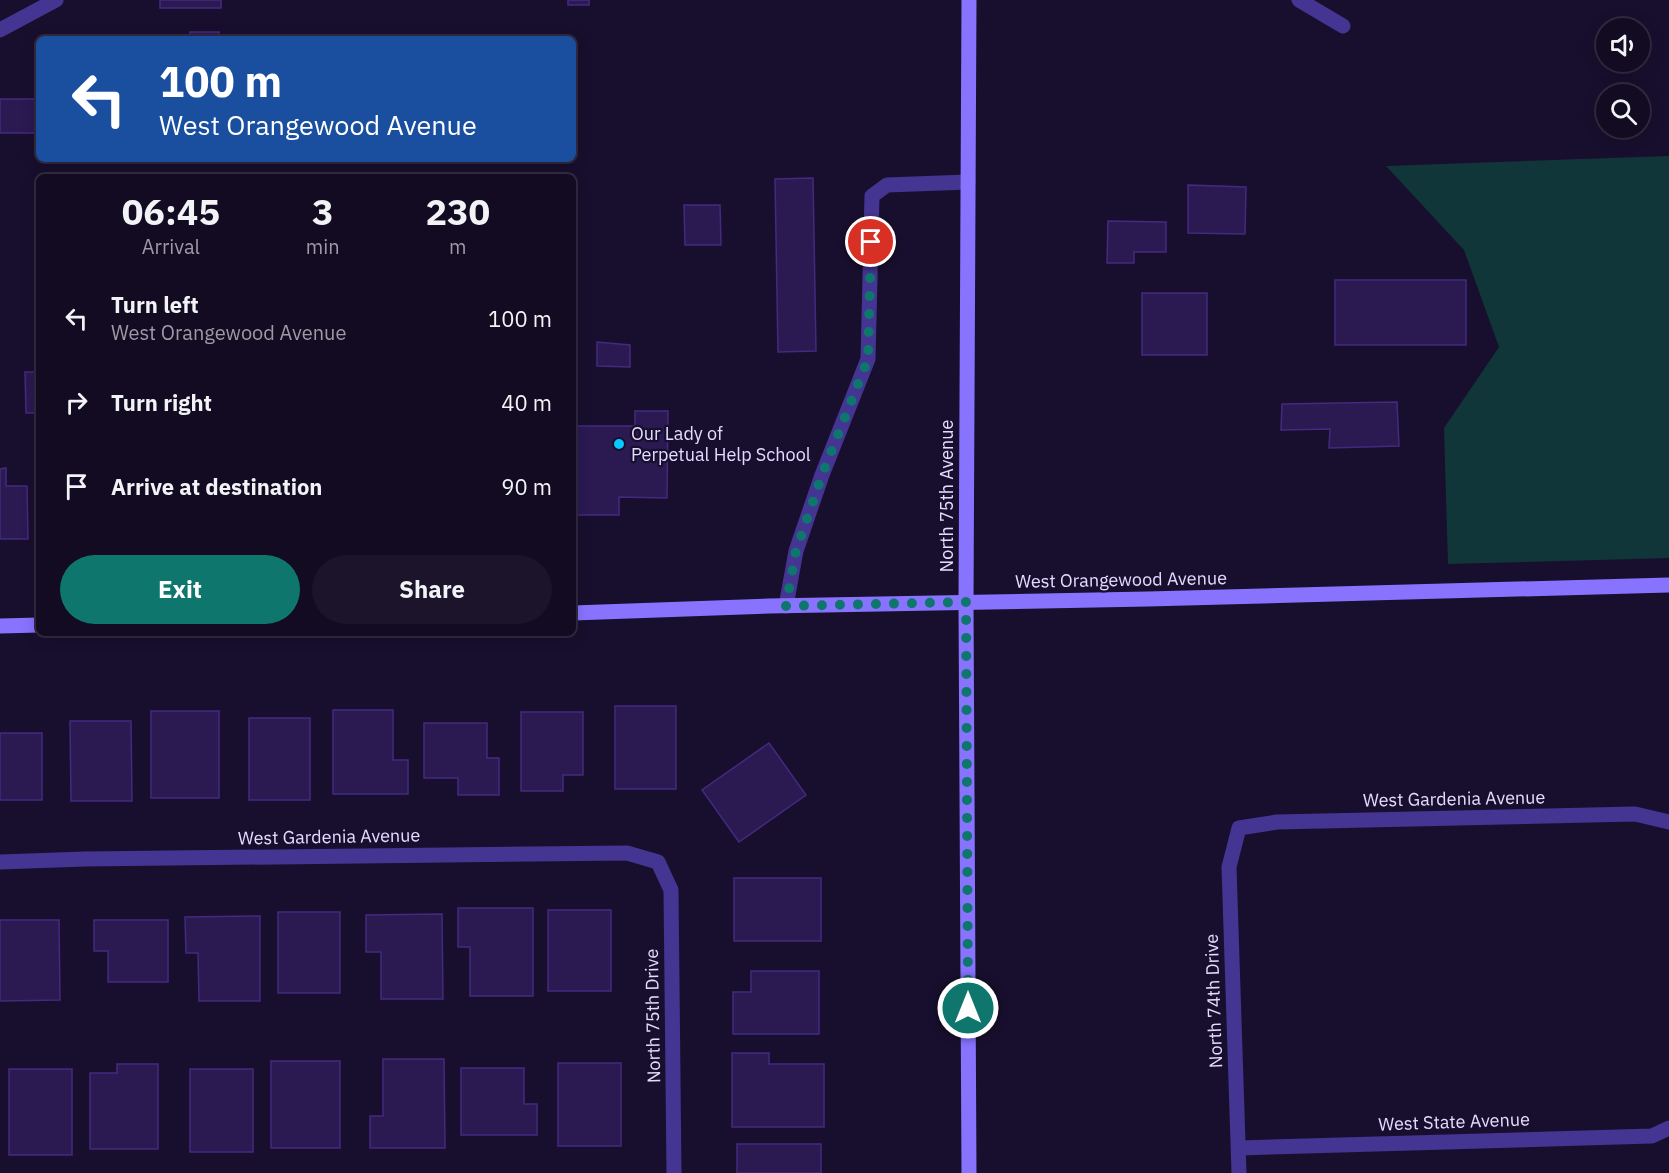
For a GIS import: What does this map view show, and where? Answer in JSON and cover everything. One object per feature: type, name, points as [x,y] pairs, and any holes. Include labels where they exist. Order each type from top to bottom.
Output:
[{"type":"main road","name":"North 75th Avenue","points":[[969,0],[966,602],[969,1173]]},
{"type":"main road","name":"West Orangewood Avenue","points":[[576,613],[1669,585]]},
{"type":"main road","points":[[0,626],[36,625]]},
{"type":"street","points":[[0,30],[56,0]]},
{"type":"street","points":[[1299,0],[1343,26]]},
{"type":"street","points":[[786,606],[796,551],[822,475],[868,359],[872,196],[887,185],[968,182]]},
{"type":"street","name":"West Gardenia Avenue","points":[[1239,828],[1277,822],[1635,814],[1669,822]]},
{"type":"street","name":"North 74th Drive","points":[[1239,828],[1229,867],[1239,1173]]},
{"type":"street","name":"West Gardenia Avenue","points":[[0,862],[627,853],[658,862]]},
{"type":"street","name":"North 75th Drive","points":[[658,862],[671,890],[674,1173]]},
{"type":"street","name":"West State Avenue","points":[[1239,1148],[1652,1136],[1669,1128]]},
{"type":"green space","points":[[1669,156],[1669,558],[1448,564],[1444,428],[1499,347],[1464,250],[1386,166]]},
{"type":"building","points":[[160,0],[221,0],[221,8],[160,8]]},
{"type":"building","points":[[568,0],[589,0],[589,5],[568,5]]},
{"type":"building","points":[[190,32],[219,32],[219,36],[190,36]]},
{"type":"building","points":[[0,99],[36,99],[36,133],[0,133]]},
{"type":"building","points":[[813,178],[816,351],[778,352],[775,179]]},
{"type":"building","points":[[1188,185],[1246,187],[1245,234],[1188,233]]},
{"type":"building","points":[[684,205],[720,205],[721,245],[685,245]]},
{"type":"building","points":[[1108,221],[1166,222],[1166,252],[1134,252],[1134,263],[1107,263]]},
{"type":"building","points":[[1335,280],[1466,280],[1466,345],[1335,345]]},
{"type":"building","points":[[1142,293],[1207,293],[1207,355],[1142,355]]},
{"type":"building","points":[[597,342],[630,345],[630,367],[597,366]]},
{"type":"building","points":[[25,372],[36,372],[36,413],[26,413]]},
{"type":"building","points":[[1397,402],[1399,446],[1329,448],[1330,429],[1281,430],[1282,404]]},
{"type":"building","points":[[635,411],[668,411],[667,498],[619,497],[619,515],[576,515],[576,426],[635,426]]},
{"type":"building","points":[[6,468],[6,486],[27,486],[28,539],[0,539],[0,469]]},
{"type":"building","points":[[615,706],[676,706],[676,789],[615,789]]},
{"type":"building","points":[[333,710],[393,710],[393,760],[408,760],[408,794],[333,794]]},
{"type":"building","points":[[151,711],[219,711],[219,798],[151,798]]},
{"type":"building","points":[[521,712],[583,712],[583,775],[563,775],[563,791],[521,791]]},
{"type":"building","points":[[249,718],[310,718],[310,800],[249,800]]},
{"type":"building","points":[[70,721],[131,721],[132,801],[71,801]]},
{"type":"building","points":[[424,723],[487,723],[487,758],[499,758],[499,795],[458,795],[458,778],[424,778]]},
{"type":"building","points":[[0,733],[42,733],[42,800],[0,800]]},
{"type":"building","points":[[769,743],[806,795],[739,842],[702,790]]},
{"type":"building","points":[[734,878],[821,878],[821,941],[734,941]]},
{"type":"building","points":[[458,908],[533,908],[533,996],[470,996],[470,947],[458,947]]},
{"type":"building","points":[[548,910],[611,910],[611,991],[548,991]]},
{"type":"building","points":[[278,912],[340,912],[340,993],[278,993]]},
{"type":"building","points":[[442,914],[443,999],[381,999],[381,952],[366,952],[366,915]]},
{"type":"building","points":[[260,916],[260,1001],[199,1001],[198,953],[186,953],[185,917]]},
{"type":"building","points":[[0,920],[59,920],[60,1000],[0,1001]]},
{"type":"building","points":[[94,920],[168,920],[168,982],[108,982],[108,951],[94,951]]},
{"type":"building","points":[[751,971],[819,971],[819,1034],[733,1034],[733,992],[751,992]]},
{"type":"building","points":[[732,1053],[769,1053],[769,1064],[824,1064],[824,1127],[732,1127]]},
{"type":"building","points":[[383,1059],[444,1059],[445,1148],[370,1148],[370,1116],[383,1116]]},
{"type":"building","points":[[271,1061],[340,1061],[340,1148],[271,1148]]},
{"type":"building","points":[[558,1063],[621,1063],[621,1146],[558,1146]]},
{"type":"building","points":[[117,1064],[158,1064],[158,1149],[90,1149],[90,1073],[117,1073]]},
{"type":"building","points":[[461,1068],[524,1068],[524,1104],[537,1104],[537,1135],[461,1135]]},
{"type":"building","points":[[9,1069],[72,1069],[72,1155],[9,1155]]},
{"type":"building","points":[[190,1069],[253,1069],[253,1152],[190,1152]]},
{"type":"building","points":[[737,1144],[821,1144],[821,1173],[737,1173]]},
{"type":"place","name":"Our Lady of Perpetual Help School","points":[[619,444]]},
{"type":"route","points":[[871,242],[868,359],[822,475],[796,551],[786,606],[966,602],[968,1008]]}]
